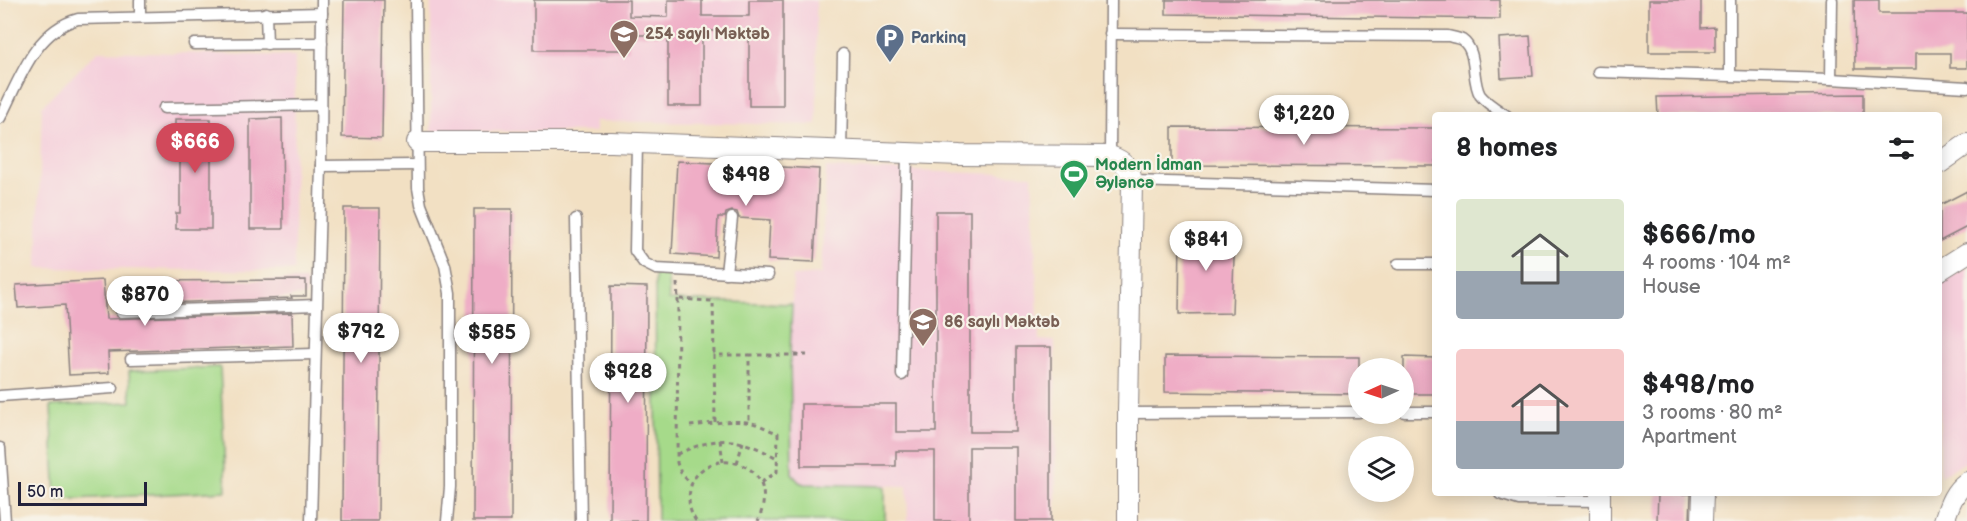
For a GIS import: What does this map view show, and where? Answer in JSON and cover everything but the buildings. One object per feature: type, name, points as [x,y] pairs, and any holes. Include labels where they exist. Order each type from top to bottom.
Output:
[{"type":"street","points":[[417,142],[637,143],[739,156],[841,151],[1110,156],[1125,164],[1130,170],[1131,181],[1128,521]]},
{"type":"street","points":[[1942,162],[1967,144]]},
{"type":"street","points":[[1942,269],[1967,253]]},
{"type":"street","points":[[1944,521],[1950,502],[1960,487],[1967,482]]},
{"type":"street","points":[[1702,521],[1703,496]]},
{"type":"street","points":[[1600,497],[1600,521]]},
{"type":"lane","points":[[140,0],[140,17]]},
{"type":"lane","points":[[311,521],[321,166],[322,0]]},
{"type":"lane","points":[[416,0],[418,188],[421,205],[445,265],[450,292],[450,487],[447,521]]},
{"type":"lane","points":[[1110,156],[1111,0]]},
{"type":"lane","points":[[1730,0],[1730,75]]},
{"type":"lane","points":[[1831,79],[1832,0]]},
{"type":"lane","points":[[266,13],[267,44]]},
{"type":"lane","points":[[0,118],[36,50],[48,35],[63,23],[78,19],[322,13]]},
{"type":"lane","points":[[1110,33],[1448,36],[1462,40],[1468,47],[1473,62],[1476,85],[1481,97],[1502,112]]},
{"type":"lane","points":[[194,44],[322,44]]},
{"type":"lane","points":[[841,151],[843,54]]},
{"type":"lane","points":[[1598,72],[1831,79],[1967,87]]},
{"type":"lane","points":[[164,108],[321,105]]},
{"type":"lane","points":[[637,143],[635,250],[644,263],[656,269],[768,275]]},
{"type":"lane","points":[[903,375],[907,153]]},
{"type":"lane","points":[[321,166],[417,165]]},
{"type":"lane","points":[[1131,181],[1432,190]]},
{"type":"lane","points":[[726,273],[732,218]]},
{"type":"lane","points":[[576,219],[581,521]]},
{"type":"lane","points":[[1398,264],[1432,264]]},
{"type":"lane","points":[[120,312],[316,305]]},
{"type":"lane","points":[[131,359],[314,354]]},
{"type":"lane","points":[[0,396],[113,388]]},
{"type":"lane","points":[[1128,413],[1348,412]]},
{"type":"lane","points":[[1414,412],[1432,412]]},
{"type":"lane","points":[[0,448],[4,521]]},
{"type":"lane","points":[[1506,496],[1519,500],[1600,497]]},
{"type":"path","points":[[676,270],[678,299],[677,463],[681,473],[691,484]]},
{"type":"path","points":[[678,299],[713,301],[715,422]]},
{"type":"path","points":[[714,355],[807,355]]},
{"type":"path","points":[[749,355],[749,423]]},
{"type":"path","points":[[690,426],[715,422],[749,423],[778,434],[777,472],[760,483]]},
{"type":"path","points":[[677,454],[703,442],[720,440],[750,443],[778,458]]},
{"type":"path","points":[[720,440],[723,462]]},
{"type":"path","points":[[737,463],[743,442]]},
{"type":"path","points":[[696,521],[688,500],[691,484],[701,471],[714,463],[723,462],[745,466],[757,476],[764,491],[764,507],[758,521]]},
{"type":"shaded area","name":"254 saylı Məktəb","points":[[431,0],[816,0],[817,125],[595,121],[595,132],[431,131]]},
{"type":"shaded area","points":[[98,51],[295,56],[294,271],[37,268],[42,106]]},
{"type":"shaded area","name":"86 saylı Məktəb","points":[[826,168],[1032,175],[1039,340],[1055,341],[1056,521],[908,521],[907,486],[804,484],[794,478],[790,465],[793,276],[821,274]]},
{"type":"shaded area","points":[[1967,268],[1967,461],[1942,475],[1942,281]]},
{"type":"green space","points":[[655,271],[668,275],[669,300],[792,304],[790,355],[792,474],[804,484],[885,486],[885,521],[657,521]]},
{"type":"green space","points":[[220,367],[226,491],[56,500],[51,406],[131,402],[129,371]]},
{"type":"place","name":"254 saylı Məktəb","points":[[624,60]]},
{"type":"place","name":"Parkinq","points":[[890,64]]},
{"type":"place","name":"Modern İdman Əyləncə","points":[[1074,200]]},
{"type":"place","name":"86 saylı Məktəb","points":[[923,348]]}]
